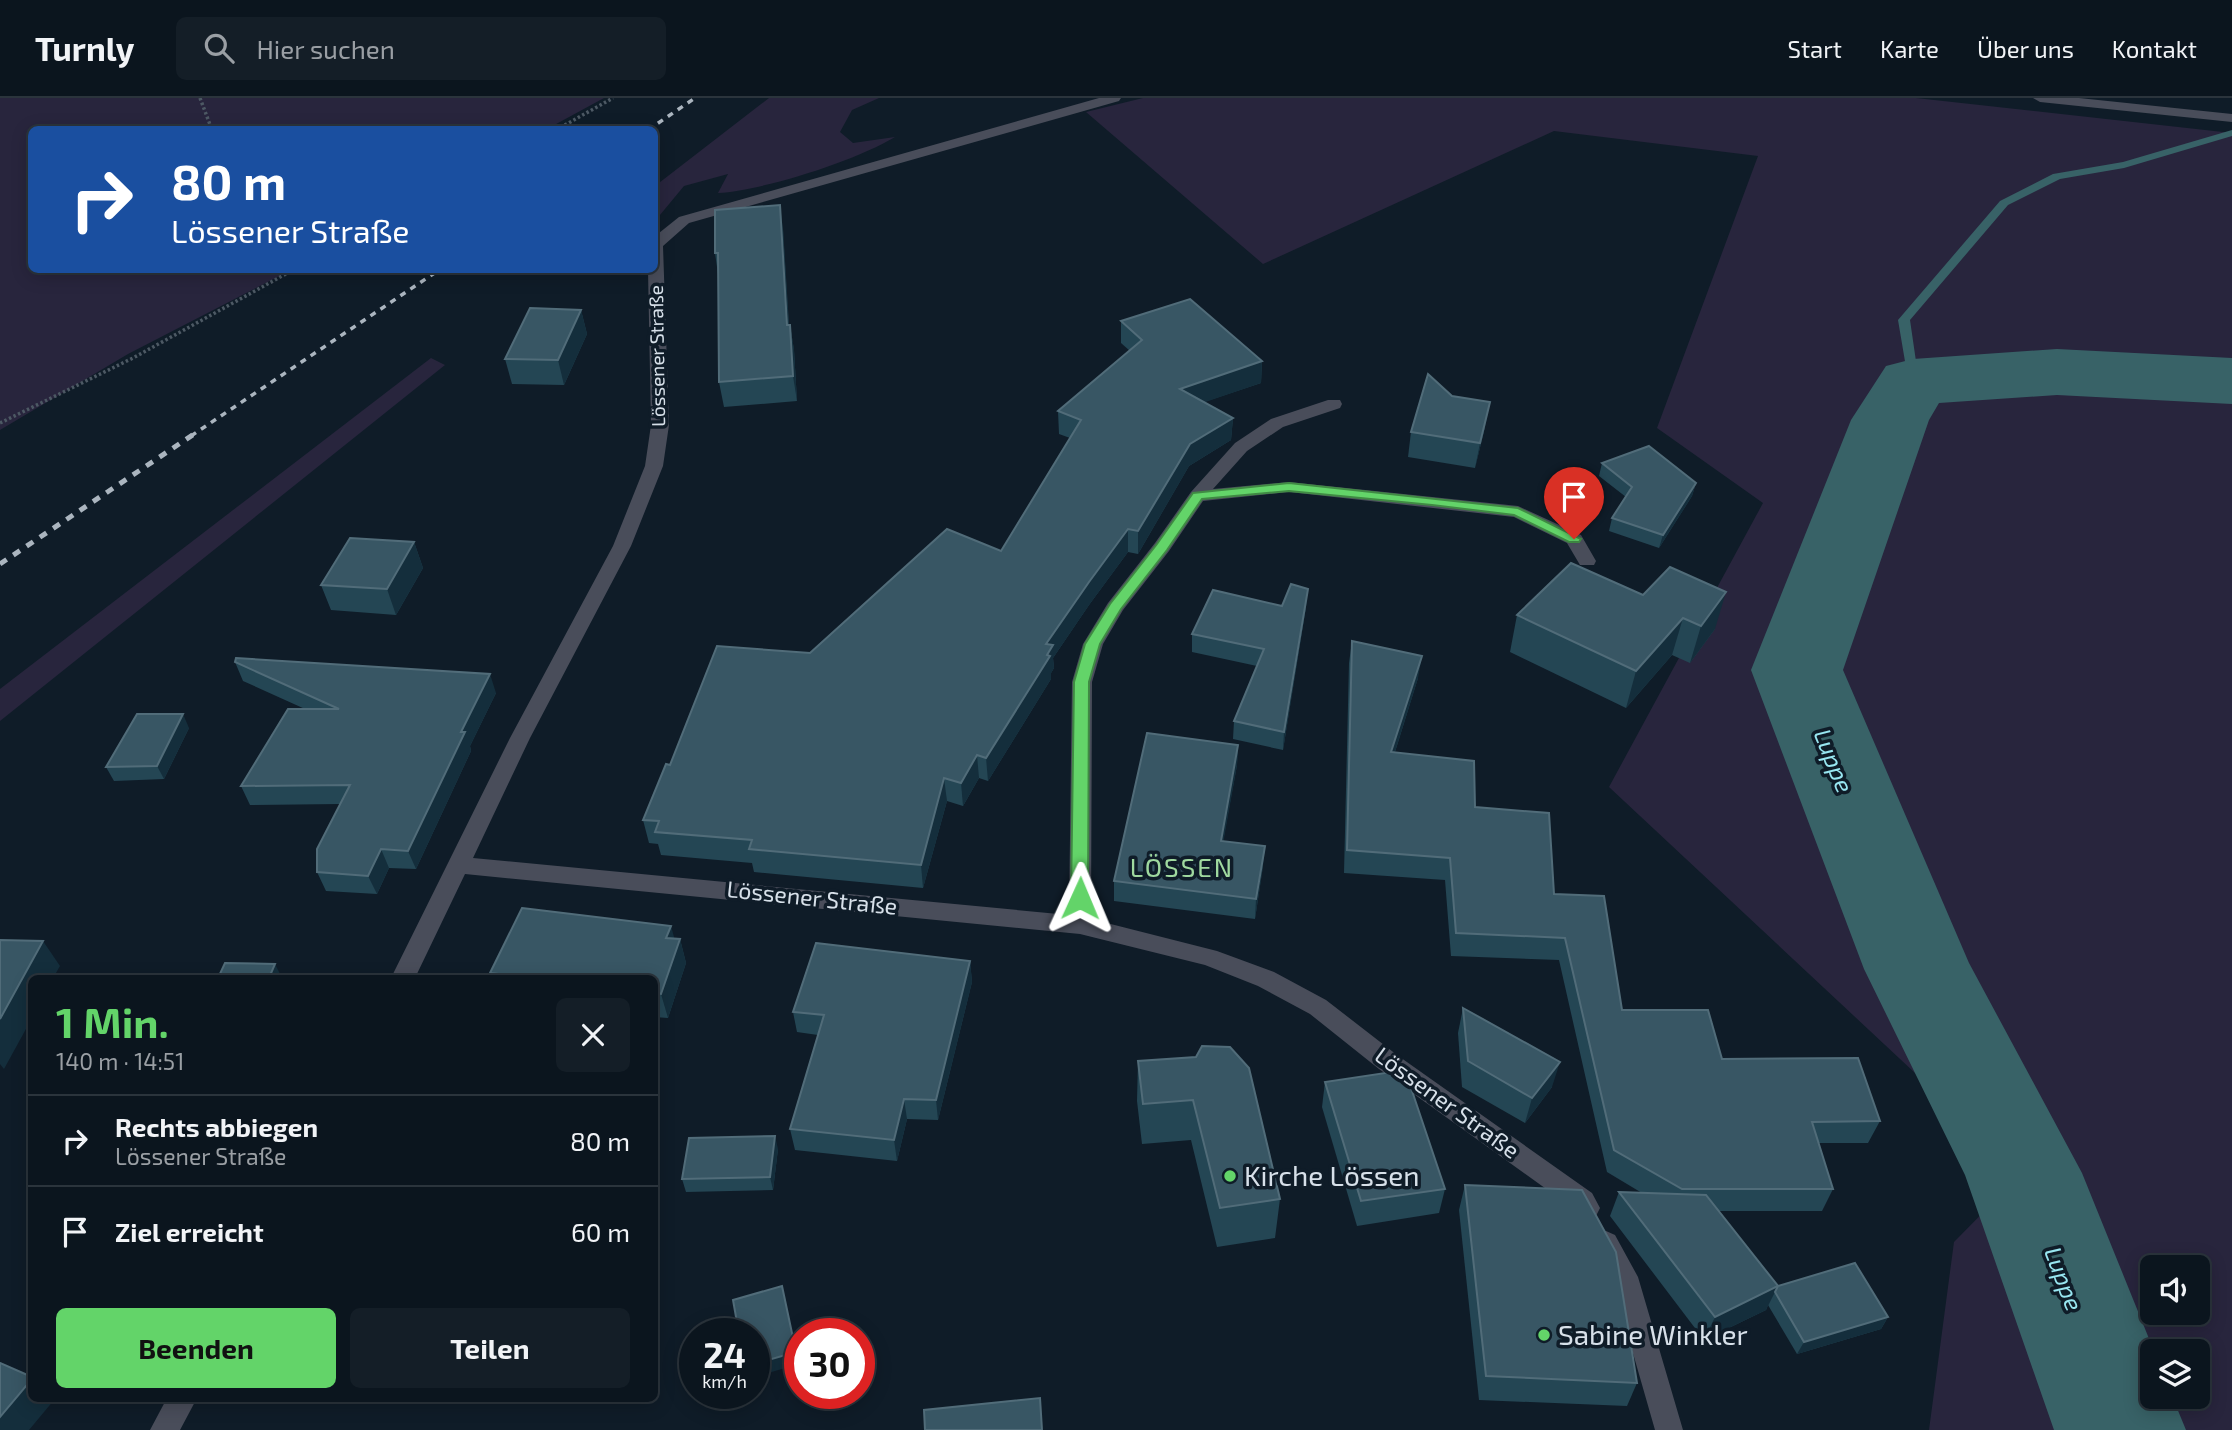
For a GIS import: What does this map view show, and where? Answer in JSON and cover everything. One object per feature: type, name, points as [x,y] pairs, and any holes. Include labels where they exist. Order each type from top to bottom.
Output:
[{"type":"street","name":"Lössener Straße","points":[[658,242],[684,220],[1114,98]]},
{"type":"street","points":[[2040,98],[2232,118]]},
{"type":"street","name":"Lössener Straße","points":[[405,975],[520,738],[622,546],[654,466],[660,425],[656,273]]},
{"type":"street","points":[[1080,925],[1082,682],[1093,644],[1115,607],[1162,547],[1197,496],[1241,447],[1277,423],[1334,404]]},
{"type":"street","points":[[1197,496],[1289,487],[1518,512],[1574,539],[1587,561]]},
{"type":"street","name":"Lössener Straße","points":[[460,865],[1080,925],[1209,957],[1266,979],[1318,1007],[1388,1062],[1583,1201],[1625,1277],[1669,1430]]},
{"type":"street","points":[[164,1430],[181,1402]]},
{"type":"path","points":[[200,98],[210,126]]},
{"type":"path","points":[[563,126],[613,98]]},
{"type":"path","points":[[0,423],[134,358],[288,273]]},
{"type":"shaded area","points":[[0,98],[604,98],[553,126],[28,126],[28,273],[285,273],[128,354],[0,430]]},
{"type":"shaded area","points":[[769,98],[879,98],[852,110],[840,132],[853,143],[895,137],[834,164],[760,186],[718,193],[728,174],[684,186],[658,217],[658,184]]},
{"type":"shaded area","points":[[1143,98],[1916,98],[2232,133],[2232,1430],[1929,1430],[1954,1242],[2022,1173],[1609,787],[1763,503],[1657,428],[1758,156],[1554,131],[1263,264],[1086,112]]},
{"type":"shaded area","points":[[431,358],[445,365],[0,721],[0,689]]},
{"type":"building","points":[[780,205],[787,325],[790,325],[793,376],[719,382],[715,210]]},
{"type":"building","points":[[1190,299],[1262,361],[1180,389],[1233,418],[1190,444],[1138,531],[1128,529],[1089,582],[1046,644],[1053,645],[1047,655],[1050,656],[986,758],[977,755],[961,783],[944,778],[921,865],[749,849],[752,840],[655,832],[659,821],[643,820],[666,764],[670,765],[717,646],[810,653],[947,529],[1001,551],[1081,420],[1058,411],[1142,340],[1121,321]]},
{"type":"building","points":[[530,308],[581,310],[558,360],[505,359]]},
{"type":"building","points":[[1428,374],[1452,396],[1490,402],[1480,443],[1411,432]]},
{"type":"building","points":[[1649,446],[1696,483],[1663,535],[1612,518],[1632,487],[1602,463]]},
{"type":"building","points":[[350,538],[414,542],[387,589],[321,585]]},
{"type":"building","points":[[1571,563],[1643,595],[1670,567],[1726,592],[1701,626],[1683,618],[1636,671],[1517,615]]},
{"type":"building","points":[[1291,584],[1308,589],[1284,732],[1234,721],[1264,649],[1192,634],[1213,590],[1282,606]]},
{"type":"building","points":[[1352,641],[1422,656],[1391,752],[1474,761],[1475,807],[1549,813],[1554,894],[1604,896],[1622,1010],[1708,1010],[1722,1059],[1858,1058],[1880,1121],[1812,1122],[1833,1189],[1682,1189],[1614,1150],[1565,938],[1456,933],[1450,858],[1347,850]]},
{"type":"building","points":[[236,658],[490,674],[408,851],[381,849],[368,876],[317,872],[317,849],[350,785],[241,786],[288,709],[339,709],[235,662]]},
{"type":"building","points":[[137,714],[183,714],[157,766],[106,767]]},
{"type":"building","points":[[1147,733],[1238,745],[1221,841],[1265,846],[1256,899],[1114,881]]},
{"type":"building","points":[[522,908],[671,926],[666,938],[680,939],[661,994],[658,994],[658,975],[490,973]]},
{"type":"building","points":[[0,940],[43,941],[0,1019]]},
{"type":"building","points":[[816,943],[970,961],[936,1100],[904,1099],[894,1140],[790,1129],[824,1015],[793,1012]]},
{"type":"building","points":[[225,963],[275,964],[270,975],[219,975]]},
{"type":"building","points":[[1463,1008],[1560,1062],[1532,1098],[1468,1061]]},
{"type":"building","points":[[1202,1046],[1230,1047],[1249,1068],[1280,1199],[1220,1208],[1193,1100],[1143,1104],[1138,1061],[1196,1057]]},
{"type":"building","points":[[1405,1070],[1445,1189],[1361,1201],[1325,1082]]},
{"type":"building","points":[[775,1136],[770,1177],[682,1179],[689,1138]]},
{"type":"building","points":[[1465,1185],[1582,1190],[1616,1252],[1637,1383],[1486,1376]]},
{"type":"building","points":[[1619,1192],[1706,1195],[1778,1286],[1715,1317]]},
{"type":"building","points":[[1855,1263],[1888,1317],[1804,1342],[1775,1292],[1778,1286]]},
{"type":"building","points":[[782,1286],[789,1318],[784,1318],[784,1355],[770,1359],[770,1318],[736,1318],[733,1300]]},
{"type":"building","points":[[0,1363],[28,1375],[28,1384],[0,1417]]},
{"type":"building","points":[[1040,1398],[1042,1430],[925,1430],[924,1410]]},
{"type":"waterway","points":[[1913,382],[1904,320],[2004,203],[2057,176],[2124,165],[2232,133]]},
{"type":"waterway","name":"Luppe","points":[[2120,1430],[2023,1173],[1918,969],[1797,670],[1890,420],[1913,382],[2057,372],[2232,381]]},
{"type":"railway","points":[[654,126],[695,98]]},
{"type":"railway","points":[[191,436],[435,273]]},
{"type":"railway","points":[[0,564],[194,434]]},
{"type":"place","name":"Kirche Lössen","points":[[1230,1176]]},
{"type":"place","name":"Sabine Winkler","points":[[1544,1335]]},
{"type":"district","name":"LÖSSEN","points":[[1182,868]]},
{"type":"route","points":[[1080,898],[1082,682],[1093,644],[1115,607],[1162,547],[1197,496],[1289,487],[1432,501],[1518,512],[1574,539]]}]
